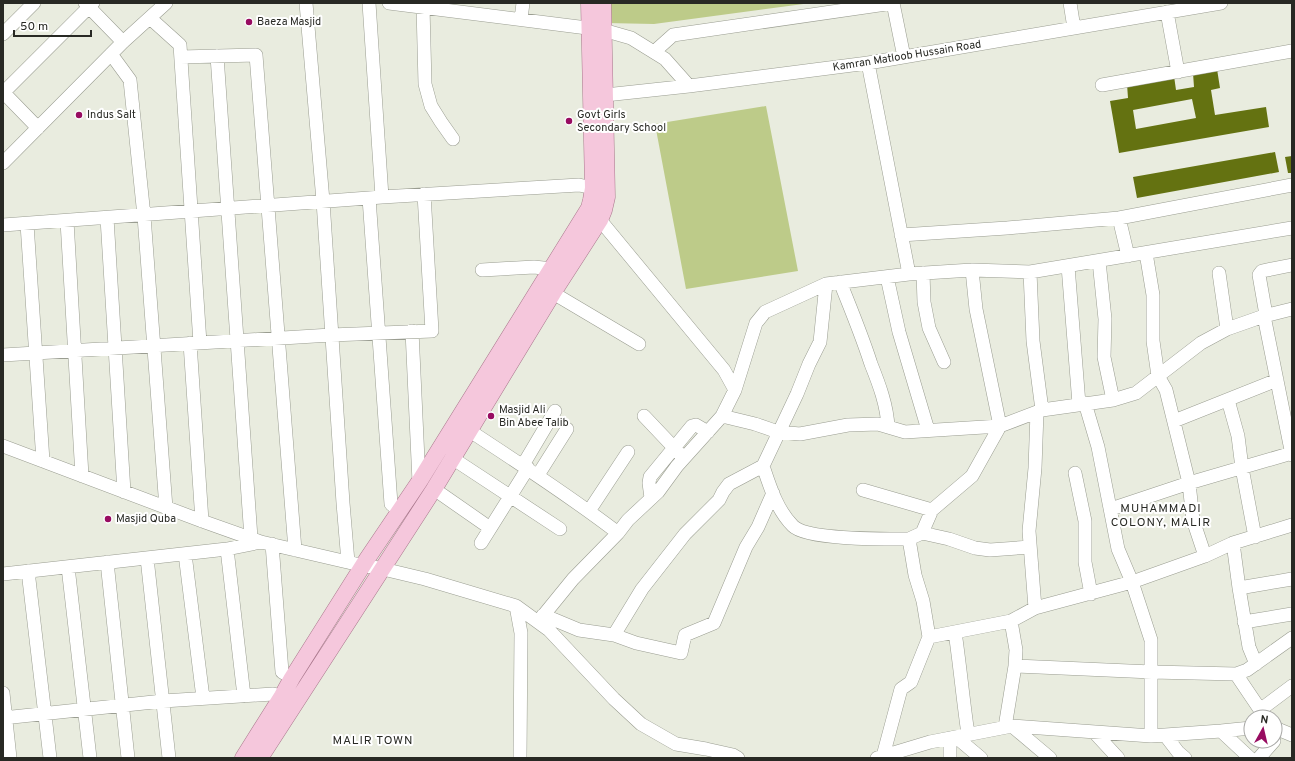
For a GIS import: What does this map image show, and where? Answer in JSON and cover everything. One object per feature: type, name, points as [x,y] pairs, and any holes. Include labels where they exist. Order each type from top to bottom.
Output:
[{"type":"main road","points":[[243,758],[282,696],[356,564],[400,511],[525,325],[553,293],[600,220],[607,198],[598,96],[596,29],[589,3]]},
{"type":"main road","points":[[596,29],[603,3]]},
{"type":"main road","points":[[260,758],[383,569],[470,430],[525,325],[552,269],[589,208],[593,188],[598,96]]},
{"type":"street","points":[[3,34],[34,3]]},
{"type":"street","points":[[3,163],[123,42],[166,3]]},
{"type":"street","points":[[306,3],[322,201],[342,503],[356,564]]},
{"type":"street","points":[[370,3],[379,333],[391,504],[400,511]]},
{"type":"street","points":[[389,3],[423,7],[442,6],[481,8],[521,19],[596,29],[631,38],[665,59],[689,86]]},
{"type":"street","points":[[521,19],[523,3]]},
{"type":"street","points":[[654,52],[673,34],[893,3],[904,57]]},
{"type":"street","points":[[1070,3],[1074,28]]},
{"type":"street","name":"Kamran Matloob Hussain Road","points":[[598,96],[868,63],[1221,3]]},
{"type":"street","points":[[38,128],[3,93],[89,4],[123,42]]},
{"type":"street","points":[[423,7],[425,84],[431,106],[453,139]]},
{"type":"street","points":[[1167,12],[1178,72]]},
{"type":"street","points":[[150,18],[180,45],[191,212],[202,521]]},
{"type":"street","points":[[1102,84],[1292,51]]},
{"type":"street","points":[[112,54],[130,80],[144,216],[166,508]]},
{"type":"street","points":[[181,57],[256,55],[294,550]]},
{"type":"street","points":[[217,56],[238,340],[261,541],[282,672],[292,678]]},
{"type":"street","points":[[868,63],[909,274]]},
{"type":"street","points":[[3,226],[376,197],[579,185],[593,188]]},
{"type":"street","points":[[901,235],[1007,228],[1120,218],[1292,185]]},
{"type":"street","points":[[3,355],[238,340],[432,330],[424,194]]},
{"type":"street","points":[[108,218],[124,492]]},
{"type":"street","points":[[1120,218],[1128,256]]},
{"type":"street","points":[[600,220],[724,370],[735,390]]},
{"type":"street","points":[[67,221],[82,476]]},
{"type":"street","points":[[27,224],[43,461]]},
{"type":"street","points":[[540,618],[573,579],[618,533],[628,520],[658,492],[684,458],[722,416],[735,390],[756,323],[765,312],[826,284],[909,274],[972,270],[1030,272],[1292,228]]},
{"type":"street","points":[[1146,253],[1153,295],[1153,341],[1158,376],[1166,390],[1189,483],[1193,520],[1205,556]]},
{"type":"street","points":[[1099,261],[1105,319],[1104,357],[1113,400]]},
{"type":"street","points":[[1111,509],[1189,483],[1292,454],[1265,316],[1259,275],[1262,271],[1292,265]]},
{"type":"street","points":[[1068,266],[1082,404],[1098,447],[1118,549],[1132,582],[1151,640],[1152,736]]},
{"type":"street","points":[[482,270],[534,267],[552,269]]},
{"type":"street","points":[[763,466],[781,510],[794,528],[812,534],[854,538],[909,540],[922,533],[932,510],[972,476],[1000,426],[976,309],[972,270]]},
{"type":"street","points":[[1030,272],[1033,341],[1039,410],[1029,531],[1035,608]]},
{"type":"street","points":[[923,273],[924,302],[929,328],[944,362]]},
{"type":"street","points":[[1219,273],[1227,329]]},
{"type":"street","points":[[887,277],[899,332],[928,430]]},
{"type":"street","points":[[840,282],[881,390],[888,427]]},
{"type":"street","points":[[614,636],[642,589],[685,534],[719,500],[729,484],[763,466],[820,342],[826,284]]},
{"type":"street","points":[[553,293],[639,344]]},
{"type":"street","points":[[722,416],[755,424],[778,432],[800,434],[848,425],[878,424],[905,432],[1000,426],[1039,410],[1113,400],[1136,393],[1201,343],[1227,329],[1265,316],[1292,309]]},
{"type":"street","points":[[412,331],[419,482]]},
{"type":"street","points":[[1174,421],[1277,380]]},
{"type":"street","points":[[1228,400],[1238,436],[1242,468],[1255,537]]},
{"type":"street","points":[[530,469],[556,411]]},
{"type":"street","points":[[644,416],[684,458]]},
{"type":"street","points":[[651,498],[649,483],[650,477],[692,426],[696,426],[708,432]]},
{"type":"street","points":[[470,430],[530,469],[618,533]]},
{"type":"street","points":[[481,543],[510,497],[530,469],[567,430]]},
{"type":"street","points":[[3,446],[166,508],[261,541],[294,550],[425,579],[516,606],[540,618],[579,630],[614,636],[636,643],[681,653],[685,635],[714,623],[746,547],[758,527],[773,492]]},
{"type":"street","points":[[589,511],[628,452]]},
{"type":"street","points":[[452,458],[560,529]]},
{"type":"street","points":[[1075,473],[1085,521],[1085,562],[1091,594]]},
{"type":"street","points":[[434,489],[490,528]]},
{"type":"street","points":[[863,490],[932,510]]},
{"type":"street","points":[[929,637],[1011,621],[1035,608],[1132,582],[1205,556],[1233,543],[1292,525]]},
{"type":"street","points":[[922,533],[949,539],[975,548],[990,550],[1030,548]]},
{"type":"street","points":[[880,757],[901,689],[911,682],[929,637],[909,540]]},
{"type":"street","points":[[3,574],[227,549],[261,541]]},
{"type":"street","points":[[1233,543],[1248,647],[1256,664]]},
{"type":"street","points":[[227,549],[244,696]]},
{"type":"street","points":[[185,554],[203,698]]},
{"type":"street","points":[[147,558],[169,758]]},
{"type":"street","points":[[107,562],[128,758]]},
{"type":"street","points":[[68,567],[90,758]]},
{"type":"street","points":[[28,571],[50,758]]},
{"type":"street","points":[[1239,588],[1292,579]]},
{"type":"street","points":[[516,606],[521,633],[520,758]]},
{"type":"street","points":[[1244,622],[1292,614]]},
{"type":"street","points":[[540,618],[549,630],[614,699],[641,724],[676,744],[733,755],[738,758]]},
{"type":"street","points":[[1008,726],[1016,650],[1011,621]]},
{"type":"street","points":[[950,758],[958,736],[963,702],[962,677],[955,632]]},
{"type":"street","points":[[1015,666],[1236,674],[1247,670],[1292,638]]},
{"type":"street","points":[[1236,674],[1260,709]]},
{"type":"street","points":[[1267,709],[1292,686]]},
{"type":"street","points":[[3,693],[4,718],[10,758]]},
{"type":"street","points":[[4,718],[162,701],[273,694],[282,696]]},
{"type":"street","points":[[880,757],[930,742],[1008,726],[1152,736],[1243,729]]},
{"type":"street","points":[[1008,726],[1050,758]]},
{"type":"street","points":[[1221,731],[1250,758]]},
{"type":"street","points":[[1094,732],[1118,758]]},
{"type":"street","points":[[1165,735],[1178,752],[1185,758]]},
{"type":"street","points":[[958,736],[981,758]]},
{"type":"street","points":[[1260,758],[1268,749]]},
{"type":"green space","points":[[606,3],[811,3],[654,24],[606,23]]},
{"type":"green space","points":[[766,106],[798,271],[686,289],[655,124]]},
{"type":"building","points":[[1217,69],[1220,88],[1211,90],[1215,115],[1266,107],[1269,127],[1119,153],[1110,101],[1128,98],[1127,84],[1174,76],[1176,90],[1194,87],[1193,73]],"holes":[[[1192,99],[1196,118],[1136,129],[1133,110]]]},
{"type":"building","points":[[1275,152],[1279,172],[1137,198],[1133,177]]},
{"type":"building","points":[[1292,156],[1292,173],[1288,173],[1285,157]]},
{"type":"place","name":"Baeza Masjid","points":[[249,22]]},
{"type":"place","name":"Indus Salt","points":[[79,115]]},
{"type":"place","name":"Govt Girls Secondary School","points":[[569,121]]},
{"type":"place","name":"Masjid Ali Bin Abee Talib","points":[[491,416]]},
{"type":"place","name":"Masjid Quba","points":[[108,519]]},
{"type":"district","name":"MUHAMMADI COLONY, MALIR","points":[[1161,516]]},
{"type":"district","name":"MALIR TOWN","points":[[373,741]]}]
